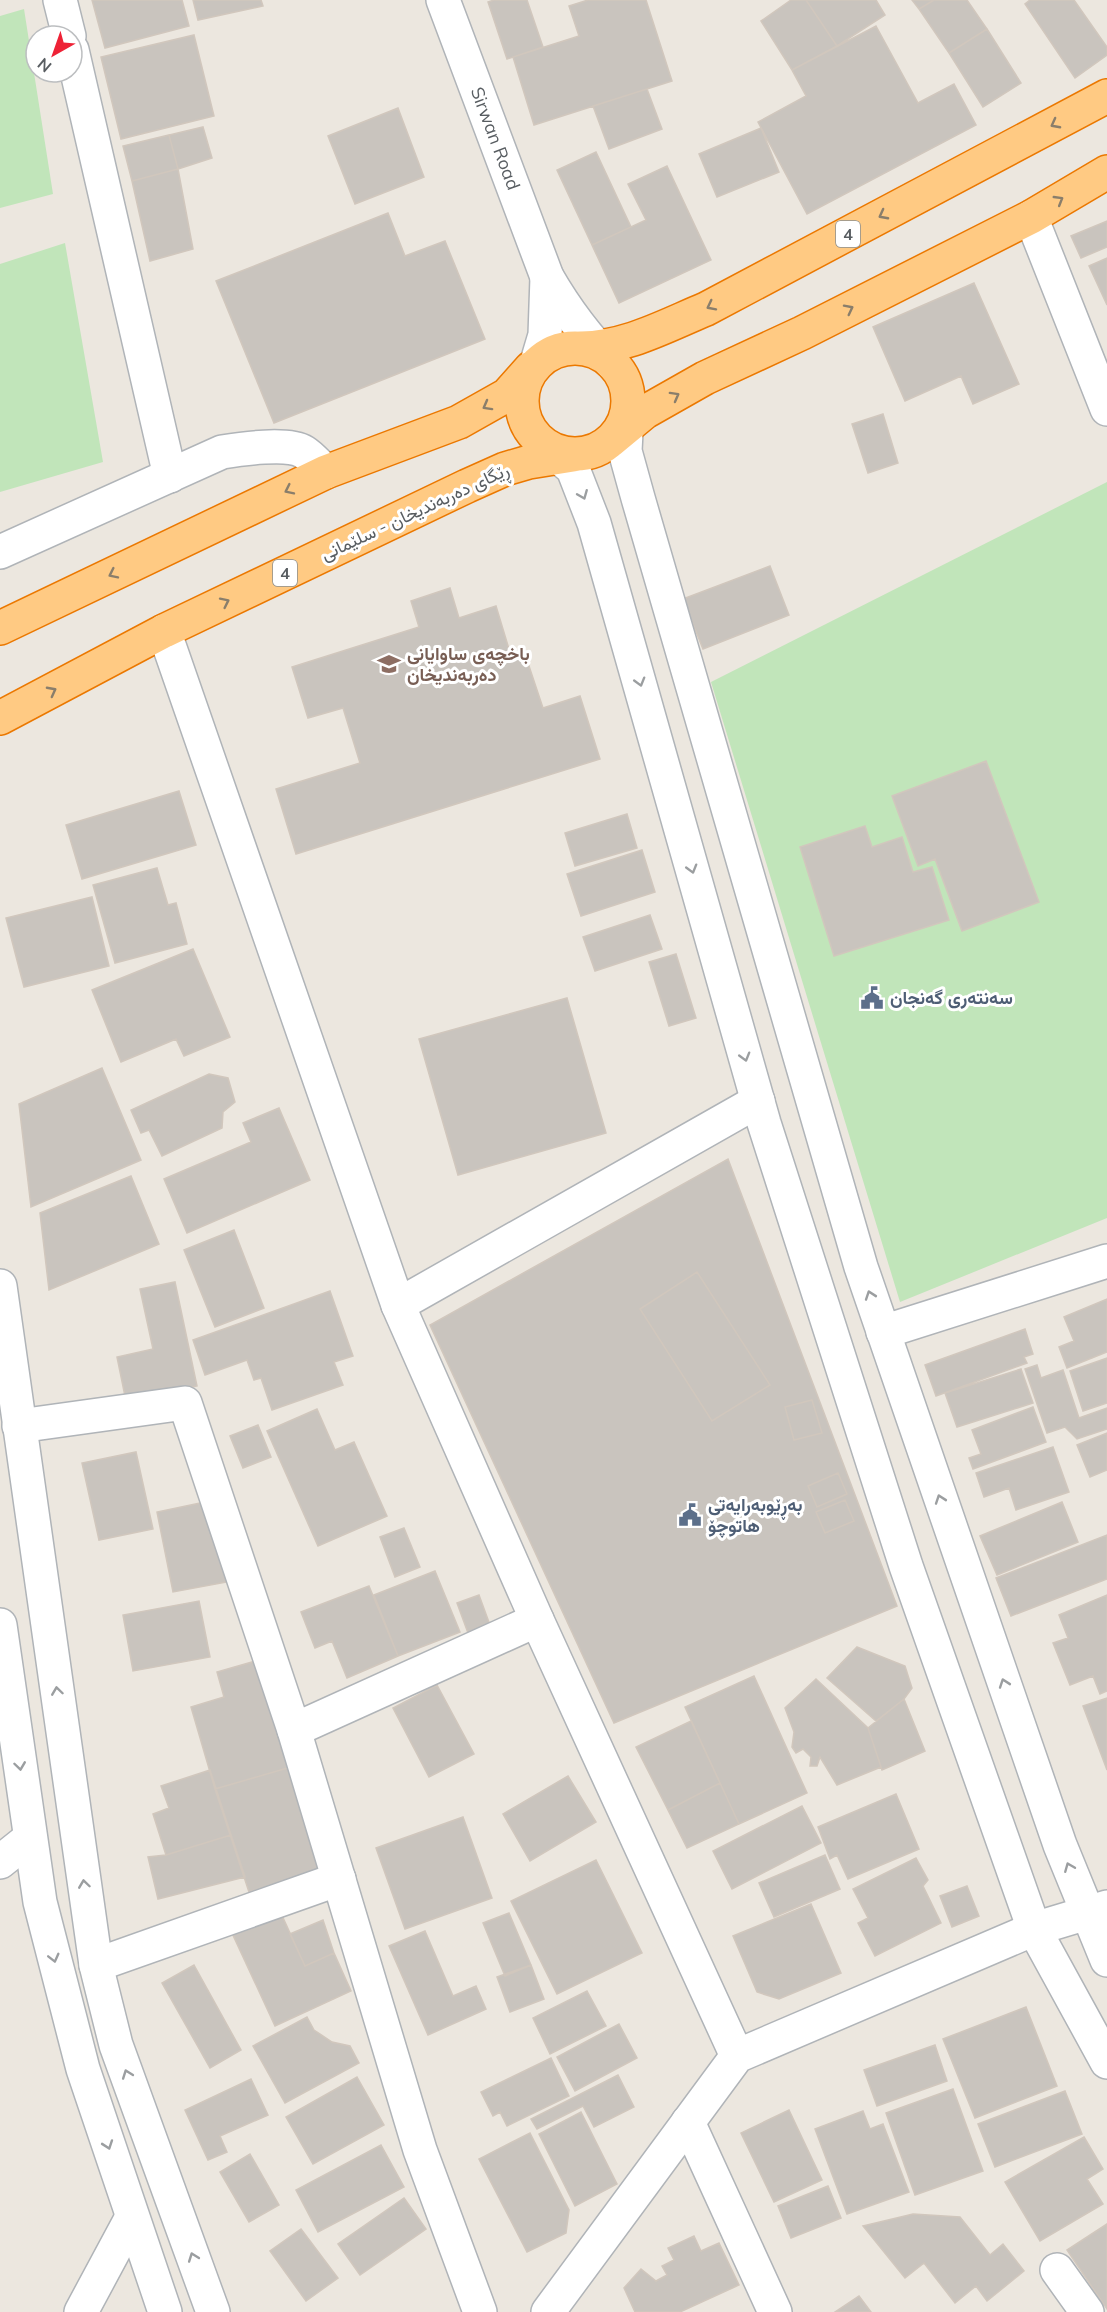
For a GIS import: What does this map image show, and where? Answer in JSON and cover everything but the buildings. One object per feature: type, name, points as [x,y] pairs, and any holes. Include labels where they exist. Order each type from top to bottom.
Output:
[{"type":"highway","name":"4","points":[[0,628],[326,472],[459,422],[507,395],[534,365],[557,350],[597,353],[706,309],[1107,96]]},
{"type":"highway","name":"4","points":[[563,453],[596,450],[621,428],[645,412],[705,378],[802,333],[1031,217],[1107,171]]},
{"type":"highway","points":[[597,353],[623,379],[626,387],[628,395],[621,428]]},
{"type":"highway","points":[[534,365],[523,385],[521,403],[525,422],[535,437],[563,453]]},
{"type":"highway","name":"ڕێگای دەربەندیخان - سلێمانی","points":[[0,718],[164,631],[505,469],[563,453]]},
{"type":"street","points":[[60,0],[66,24]]},
{"type":"street","name":"Sirwan Road","points":[[442,0],[547,277],[561,303],[597,353]]},
{"type":"street","points":[[80,84],[170,476]]},
{"type":"street","points":[[1031,217],[1107,409]]},
{"type":"street","name":"Sirwan Road","points":[[534,365],[544,335],[547,277]]},
{"type":"street","points":[[621,428],[638,498],[861,1267],[1060,1845],[1098,1910],[1107,1960]]},
{"type":"street","points":[[0,552],[222,452],[249,447],[276,447],[303,451],[326,472]]},
{"type":"street","points":[[563,453],[573,470],[594,523],[758,1101],[906,1566],[1034,1929],[1107,2062]]},
{"type":"street","points":[[164,631],[398,1305],[537,1620],[737,2056]]},
{"type":"street","points":[[398,1305],[758,1101]]},
{"type":"street","points":[[883,1332],[1107,1261]]},
{"type":"street","points":[[0,1286],[96,1965],[116,2045],[213,2312]]},
{"type":"street","points":[[20,1426],[185,1403],[294,1730],[420,2150],[480,2312]]},
{"type":"street","points":[[294,1730],[537,1620]]},
{"type":"street","points":[[0,1625],[40,1902],[82,2069],[165,2312]]},
{"type":"street","points":[[0,1863],[30,1838]]},
{"type":"street","points":[[96,1965],[339,1879]]},
{"type":"street","points":[[548,2312],[737,2056],[1034,1929],[1098,1910]]},
{"type":"street","points":[[688,2122],[775,2312]]},
{"type":"street","points":[[81,2312],[132,2217]]},
{"type":"street","points":[[1057,2270],[1087,2312]]},
{"type":"green space","points":[[24,9],[26,24],[24,24],[24,84],[36,84],[53,194],[0,208],[0,16]]},
{"type":"green space","points":[[65,243],[103,462],[0,492],[0,264]]},
{"type":"green space","points":[[1107,482],[1107,1218],[900,1302],[711,682]]},
{"type":"place","name":"باخچەی ساوایانی دەربەندیخان","points":[[389,664]]},
{"type":"place","name":"سەنتەری گەنجان","points":[[872,998]]},
{"type":"place","name":"بەڕێوبەرایەتی هاتوچۆ","points":[[690,1515]]}]
